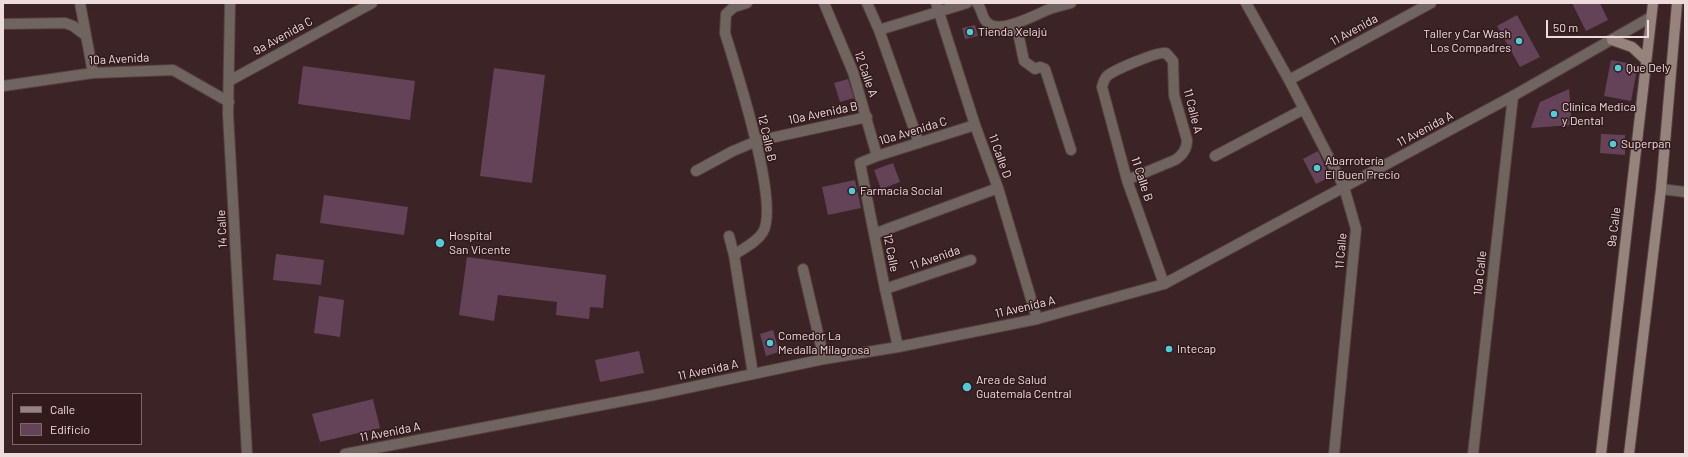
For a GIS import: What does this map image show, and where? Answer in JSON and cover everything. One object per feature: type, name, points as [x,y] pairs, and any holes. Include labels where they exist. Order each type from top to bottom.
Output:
[{"type":"main road","name":"9a Calle","points":[[1601,454],[1653,3]]},
{"type":"main road","points":[[1651,17],[1660,3]]},
{"type":"main road","points":[[1629,454],[1661,189],[1677,3]]},
{"type":"main road","points":[[1612,40],[1632,47],[1646,60]]},
{"type":"street","points":[[80,3],[93,73]]},
{"type":"street","name":"14 Calle","points":[[230,3],[229,102],[247,454]]},
{"type":"street","name":"9a Avenida C","points":[[229,80],[372,3]]},
{"type":"street","name":"12 Calle B","points":[[734,255],[756,240],[766,225],[768,213],[757,141],[725,33],[726,14],[734,7],[747,3]]},
{"type":"street","name":"12 Calle A","points":[[824,3],[853,72],[877,156]]},
{"type":"street","points":[[867,3],[879,30],[919,143]]},
{"type":"street","points":[[879,30],[938,7],[967,3]]},
{"type":"street","points":[[978,3],[983,18],[990,26],[1001,27],[1071,3]]},
{"type":"street","name":"11 Calle","points":[[1246,3],[1289,80],[1344,187],[1356,229],[1334,454]]},
{"type":"street","name":"11 Avenida","points":[[1289,80],[1431,3]]},
{"type":"street","name":"11 Calle D","points":[[938,7],[975,125],[998,188],[1037,319]]},
{"type":"street","name":"11 Avenida A","points":[[345,454],[654,395],[824,359],[898,347],[1037,319],[1164,284],[1513,96],[1651,17]]},
{"type":"street","points":[[3,24],[65,23],[73,26],[85,36]]},
{"type":"street","points":[[1016,23],[1024,61],[1035,69],[1040,67],[1045,69],[1071,150]]},
{"type":"street","name":"11 Calle B","points":[[1164,284],[1128,180],[1103,93],[1103,82],[1111,73],[1157,54],[1166,53]]},
{"type":"street","name":"11 Calle A","points":[[1128,180],[1175,160],[1184,152],[1187,146],[1187,140],[1174,95],[1172,61],[1166,53]]},
{"type":"street","name":"10a Avenida","points":[[3,86],[93,73],[173,70],[229,102]]},
{"type":"street","name":"10a Calle","points":[[1473,454],[1513,96]]},
{"type":"street","points":[[1215,156],[1304,109]]},
{"type":"street","name":"10a Avenida B","points":[[696,171],[733,151],[757,141],[867,117]]},
{"type":"street","name":"10a Avenida C","points":[[860,163],[877,156],[975,125]]},
{"type":"street","name":"12 Calle","points":[[860,163],[898,347]]},
{"type":"street","points":[[874,234],[998,188]]},
{"type":"street","points":[[1661,189],[1685,192]]},
{"type":"street","points":[[729,236],[734,255],[753,374]]},
{"type":"street","name":"11 Avenida","points":[[885,289],[971,260]]},
{"type":"street","points":[[803,269],[824,359]]},
{"type":"building","points":[[1572,3],[1600,3],[1608,20],[1586,31]]},
{"type":"building","name":"Taller y Car Wash Los Compadres","points":[[1517,15],[1540,57],[1520,67],[1497,26]]},
{"type":"building","name":"Tienda Xelajú","points":[[975,25],[978,36],[965,39],[962,28]]},
{"type":"building","points":[[1611,60],[1638,65],[1631,101],[1604,96]]},
{"type":"building","points":[[303,66],[415,81],[410,120],[298,104]]},
{"type":"building","points":[[494,68],[545,75],[532,183],[480,176]]},
{"type":"building","points":[[848,79],[854,98],[840,102],[834,83]]},
{"type":"building","name":"Clínica Medica y Dental","points":[[1569,89],[1572,125],[1531,128],[1540,102]]},
{"type":"building","name":"Superpan","points":[[1601,134],[1625,135],[1625,155],[1600,153]]},
{"type":"building","name":"Abarrotería El Buen Precio","points":[[1318,151],[1330,177],[1316,184],[1303,159]]},
{"type":"building","points":[[893,163],[900,182],[881,189],[874,170]]},
{"type":"building","points":[[855,180],[861,208],[828,215],[822,187]]},
{"type":"building","points":[[324,195],[408,207],[404,235],[320,223]]},
{"type":"building","points":[[276,254],[324,260],[321,285],[273,280]]},
{"type":"building","points":[[467,257],[606,275],[603,308],[590,307],[589,319],[556,315],[557,302],[498,295],[494,321],[459,315]]},
{"type":"building","points":[[319,296],[344,300],[340,337],[314,333]]},
{"type":"building","name":"Comedor La Medalla Milagrosa","points":[[773,330],[779,352],[766,356],[760,334]]},
{"type":"building","points":[[639,351],[644,373],[600,382],[595,360]]},
{"type":"building","points":[[373,399],[380,428],[320,442],[312,414]]},
{"type":"place","name":"Tienda Xelajú","points":[[970,32]]},
{"type":"place","name":"Taller y Car Wash Los Compadres","points":[[1519,41]]},
{"type":"place","name":"Que Dely","points":[[1618,68]]},
{"type":"place","name":"Clínica Medica y Dental","points":[[1554,114]]},
{"type":"place","name":"Superpan","points":[[1613,144]]},
{"type":"place","name":"Abarrotería El Buen Precio","points":[[1317,168]]},
{"type":"place","name":"Farmacia Social","points":[[852,191]]},
{"type":"place","name":"Hospital San Vicente","points":[[440,243]]},
{"type":"place","name":"Comedor La Medalla Milagrosa","points":[[770,343]]},
{"type":"place","name":"Intecap","points":[[1169,349]]},
{"type":"place","name":"Area de Salud Guatemala Central","points":[[967,387]]}]
